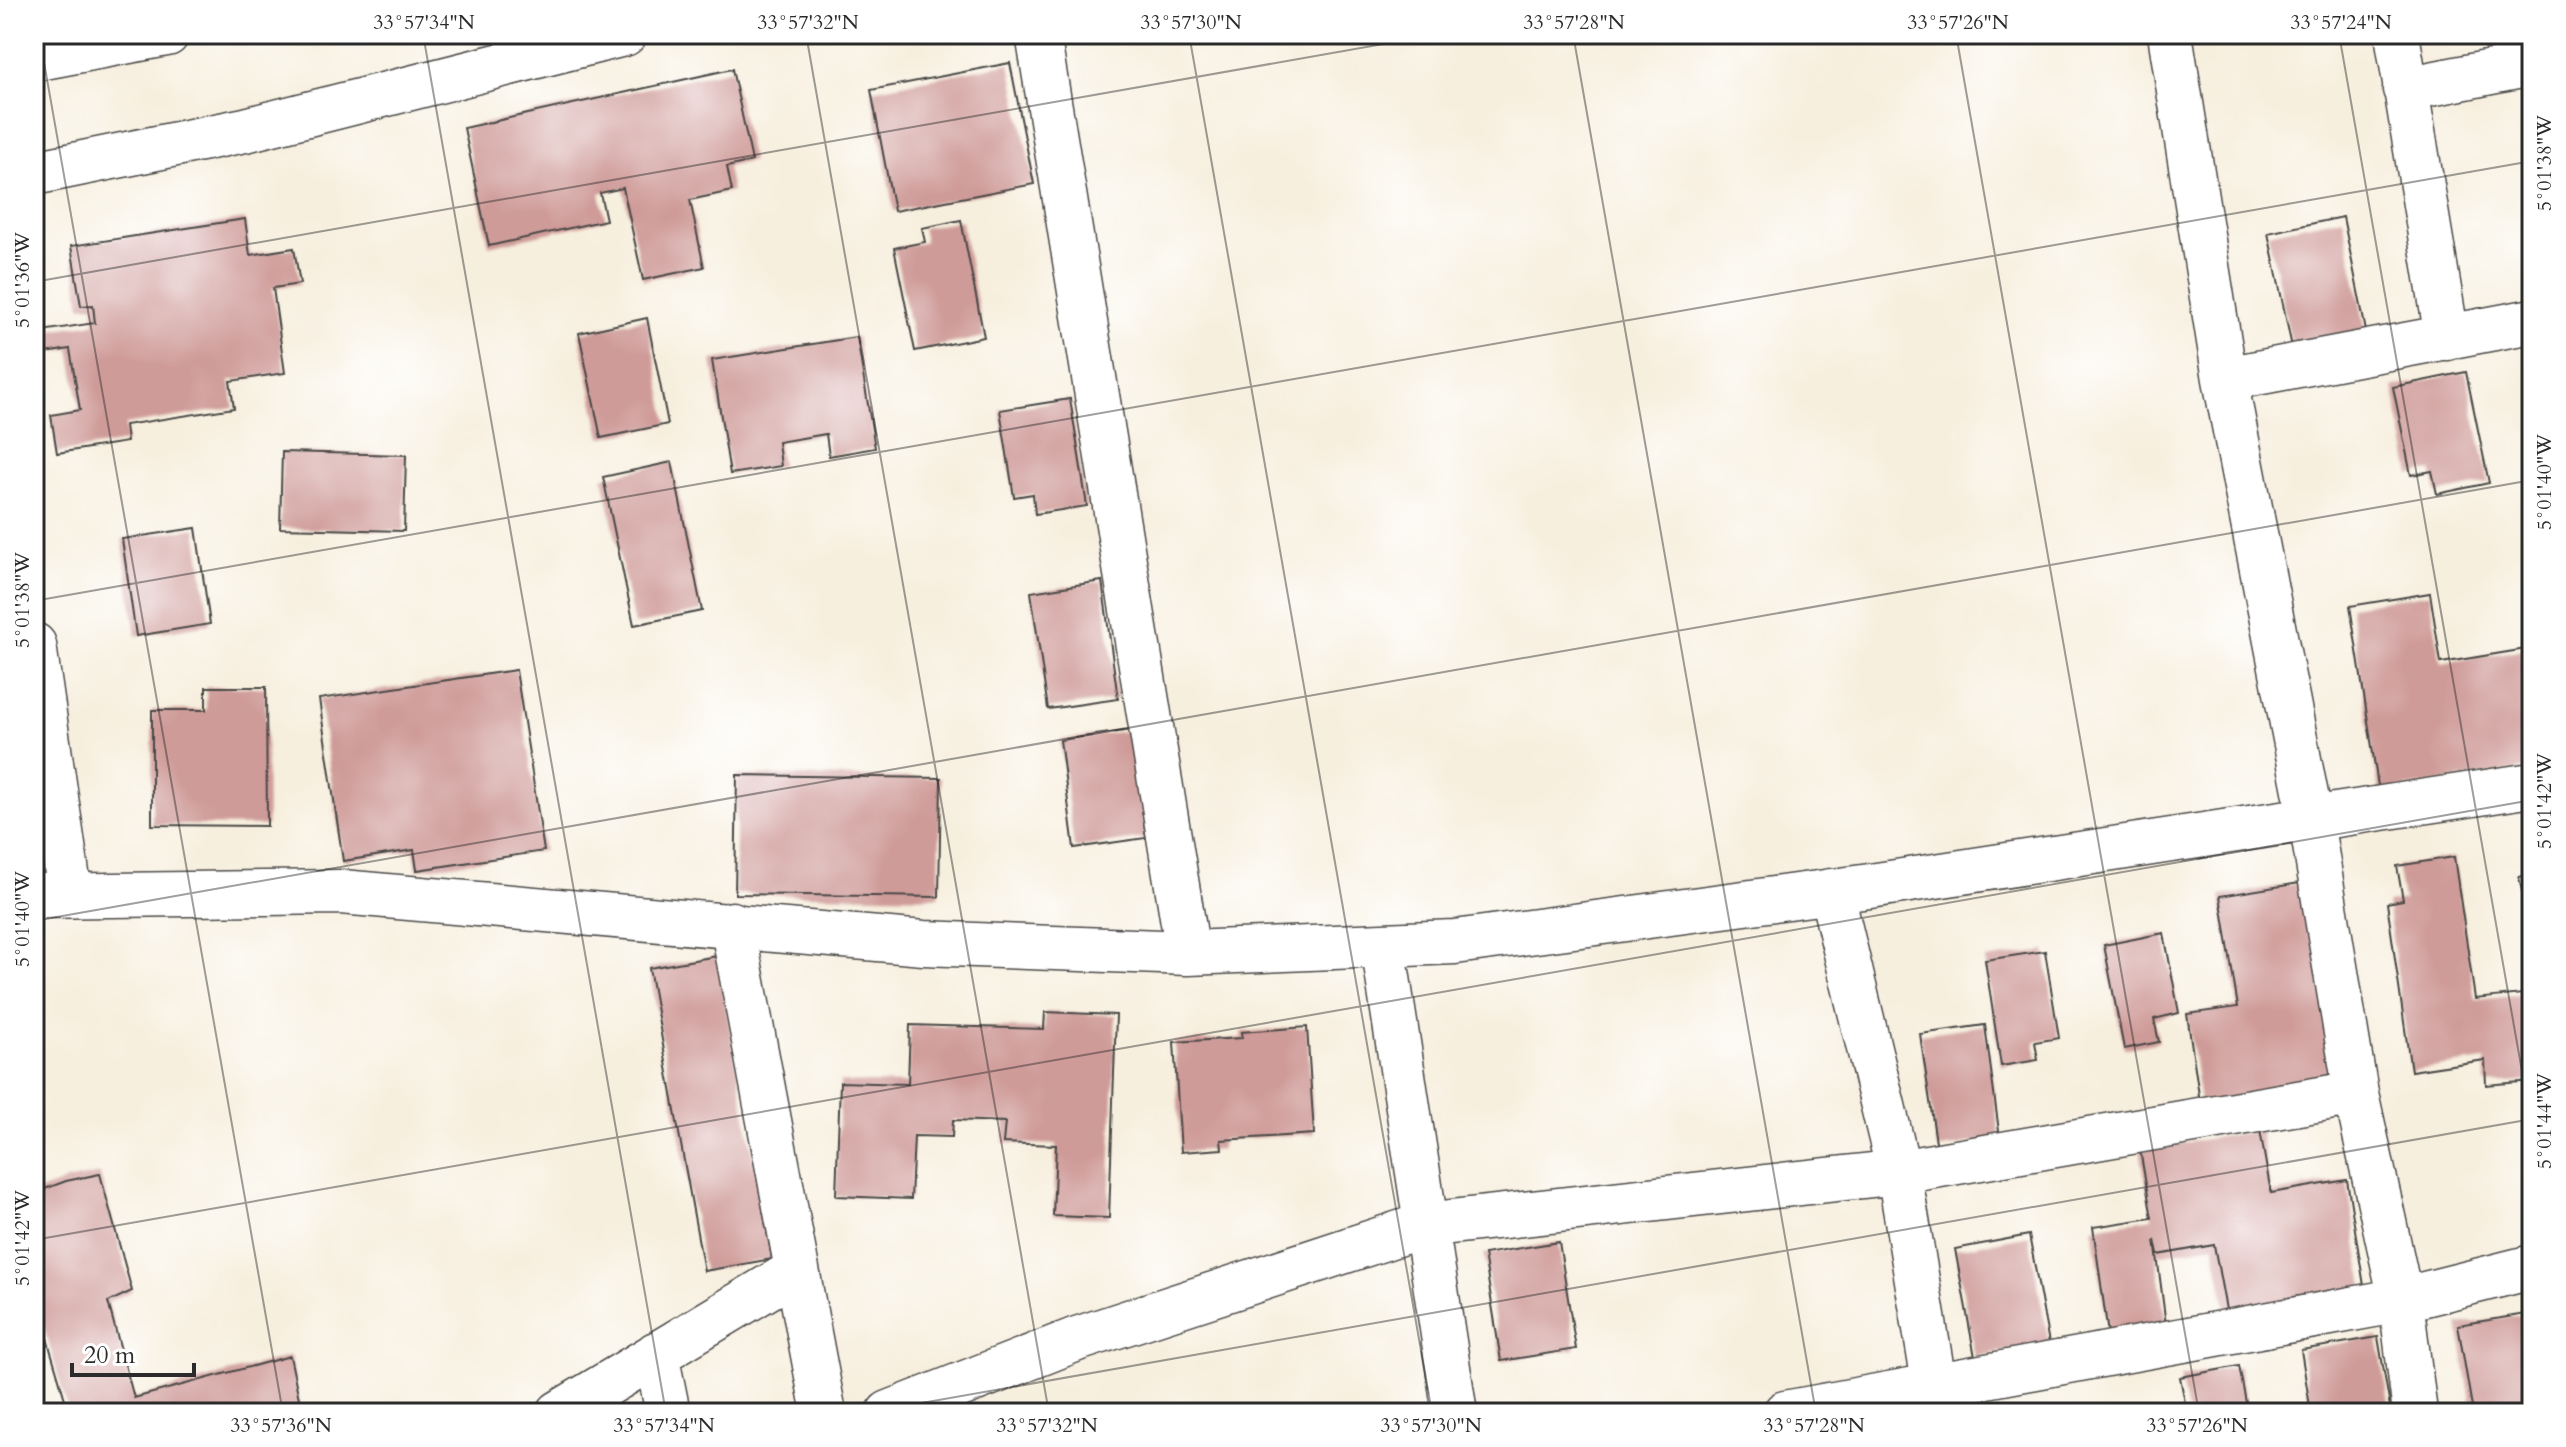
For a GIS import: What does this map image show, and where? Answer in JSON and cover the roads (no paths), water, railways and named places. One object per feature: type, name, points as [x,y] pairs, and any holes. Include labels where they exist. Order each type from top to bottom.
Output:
[{"type":"street","points":[[34,59],[167,34]]},
{"type":"street","points":[[34,173],[245,130],[624,34]]},
{"type":"street","points":[[1038,34],[1188,953]]},
{"type":"street","points":[[2170,34],[2225,379],[2311,821],[2356,1093],[2401,1300],[2415,1413]]},
{"type":"street","points":[[2397,34],[2447,338]]},
{"type":"street","points":[[2405,89],[2532,64]]},
{"type":"street","points":[[2225,379],[2532,321]]},
{"type":"street","points":[[34,645],[52,895],[341,892],[924,943],[1188,953],[1455,942],[1831,891],[2311,821],[2532,785]]},
{"type":"street","points":[[1831,891],[1899,1172],[1938,1400]]},
{"type":"street","points":[[732,924],[824,1413]]},
{"type":"street","points":[[1383,945],[1455,1413]]},
{"type":"street","points":[[889,1413],[1077,1339],[1424,1225],[1899,1172],[2356,1093]]},
{"type":"street","points":[[1785,1413],[1938,1400],[2401,1300],[2532,1267]]},
{"type":"street","points":[[559,1413],[797,1270]]},
{"type":"street","points":[[656,1354],[668,1413]]}]
